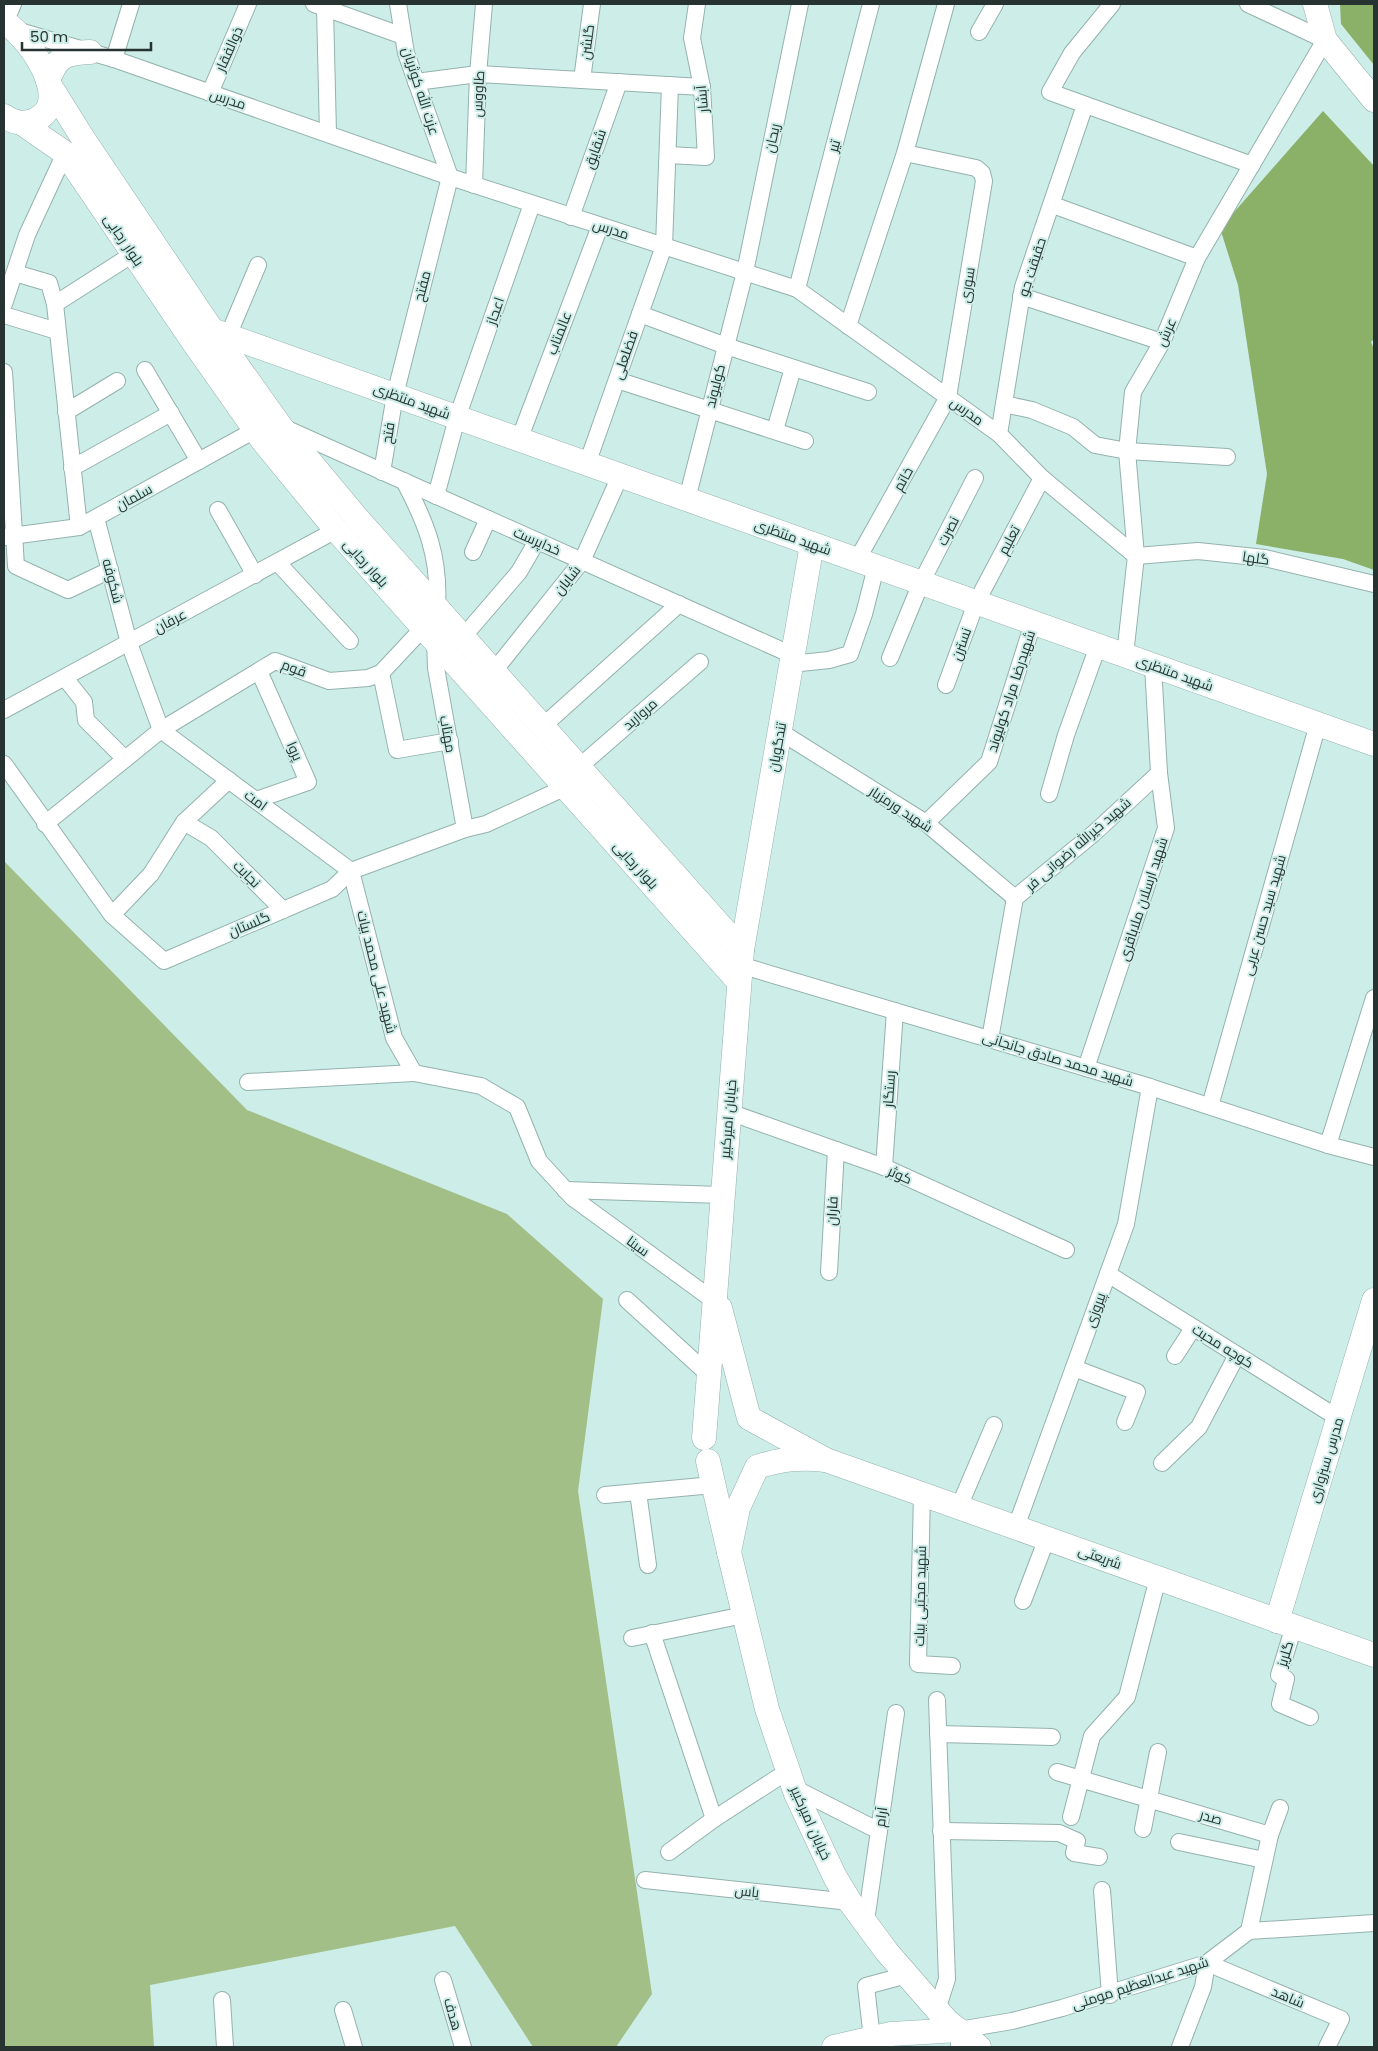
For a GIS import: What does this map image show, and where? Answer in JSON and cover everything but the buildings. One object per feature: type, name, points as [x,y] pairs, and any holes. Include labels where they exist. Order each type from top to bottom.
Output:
[{"type":"main road","points":[[1315,4],[1325,40],[1374,100]]},
{"type":"main road","name":"بلوار رجایی","points":[[9,20],[32,47],[45,70],[48,82],[84,140],[220,333],[282,427],[331,486],[579,767],[740,966]]},
{"type":"main road","points":[[14,120],[38,120],[47,108],[50,94],[48,82],[52,68],[63,56],[73,53],[90,52]]},
{"type":"main road","name":"بلوار رجایی","points":[[14,120],[65,153],[255,430],[336,530],[566,787],[740,966]]},
{"type":"main road","name":"شهید منتظری","points":[[220,333],[1374,744]]},
{"type":"main road","points":[[312,501],[331,486]]},
{"type":"main road","name":"تندگویان","points":[[740,966],[812,544]]},
{"type":"main road","name":"خیابان امیرکبیر","points":[[704,1438],[740,966]]},
{"type":"main road","points":[[714,1294],[749,1418],[761,1429],[764,1437],[764,1453],[738,1508],[729,1552]]},
{"type":"main road","name":"مدرس سبزواری","points":[[1285,1624],[1338,1418],[1373,1311]]},
{"type":"main road","points":[[733,1414],[749,1418],[826,1460],[802,1457],[779,1460],[757,1467],[743,1475],[735,1476],[720,1473],[708,1461],[703,1446],[704,1438],[712,1424],[726,1415],[733,1414]]},
{"type":"main road","name":"شریعتی","points":[[826,1460],[1374,1655]]},
{"type":"main road","name":"خیابان امیرکبیر","points":[[708,1461],[767,1709],[791,1779],[850,1902],[866,1921],[887,1952],[937,2010],[959,2039],[979,2047]]},
{"type":"main road","points":[[834,2047],[891,2034],[959,2039]]},
{"type":"street","points":[[114,58],[131,4]]},
{"type":"street","name":"ذوالفقار","points":[[210,93],[248,4]]},
{"type":"street","name":"عزت الله کوثریان","points":[[398,4],[406,53],[450,178]]},
{"type":"street","name":"طاووس","points":[[474,185],[478,74],[484,4]]},
{"type":"street","name":"گلشن","points":[[582,80],[592,4]]},
{"type":"street","name":"آبشار","points":[[668,155],[706,157],[702,87],[692,38],[697,4]]},
{"type":"street","name":"ریحان","points":[[744,272],[800,4]]},
{"type":"street","name":"تیر","points":[[796,289],[871,4]]},
{"type":"street","points":[[848,326],[905,153],[946,4]]},
{"type":"street","points":[[979,32],[995,4]]},
{"type":"street","points":[[1112,4],[1072,53],[1050,92],[1252,165]]},
{"type":"street","points":[[1248,4],[1325,40]]},
{"type":"street","points":[[328,134],[320,6],[404,36]]},
{"type":"street","name":"مدرس","points":[[9,20],[90,52],[114,58],[450,178],[796,289],[999,434],[1042,478],[1136,556]]},
{"type":"street","name":"عرش","points":[[1125,655],[1136,556],[1127,451],[1133,392],[1162,342],[1197,258],[1325,40]]},
{"type":"street","points":[[416,82],[478,74],[702,87]]},
{"type":"street","name":"شقایق","points":[[571,216],[619,82]]},
{"type":"street","name":"فضلعلی","points":[[587,464],[664,246],[670,85]]},
{"type":"street","name":"حقیقت جو","points":[[999,434],[1022,296],[1085,105]]},
{"type":"street","points":[[4,304],[27,235],[65,153]]},
{"type":"street","name":"سوری","points":[[905,153],[976,168],[982,173],[984,182],[948,398]]},
{"type":"street","name":"مفتح","points":[[394,395],[450,178]]},
{"type":"street","name":"اعجاز","points":[[436,496],[457,418],[532,204]]},
{"type":"street","points":[[1053,205],[1197,258]]},
{"type":"street","name":"عالمتاب","points":[[519,440],[600,226]]},
{"type":"street","points":[[55,304],[134,254]]},
{"type":"street","points":[[220,333],[258,265]]},
{"type":"street","name":"کولیوند","points":[[686,500],[744,272]]},
{"type":"street","points":[[15,273],[49,283],[55,304],[79,527]]},
{"type":"street","points":[[1022,296],[1162,342]]},
{"type":"street","points":[[640,314],[726,346],[868,392]]},
{"type":"street","points":[[4,316],[57,330]]},
{"type":"street","points":[[775,430],[793,368]]},
{"type":"street","points":[[145,370],[199,461]]},
{"type":"street","points":[[4,372],[9,536],[16,566],[68,590],[110,570]]},
{"type":"street","points":[[617,380],[804,440]]},
{"type":"street","points":[[66,412],[117,381]]},
{"type":"street","name":"فتح","points":[[382,472],[394,395]]},
{"type":"street","name":"خاتم","points":[[792,659],[829,660],[850,654],[864,614],[866,563],[948,398]]},
{"type":"street","points":[[1004,404],[1032,410],[1074,427],[1095,445],[1127,451],[1227,457]]},
{"type":"street","points":[[72,468],[171,413]]},
{"type":"street","name":"خداپرست","points":[[282,427],[679,604],[792,659]]},
{"type":"street","name":"سلمان","points":[[9,536],[79,527],[255,430]]},
{"type":"street","name":"شایان","points":[[494,671],[582,561],[620,476]]},
{"type":"street","name":"نصرت","points":[[921,583],[975,478]]},
{"type":"street","name":"تعلیم","points":[[976,603],[1042,478]]},
{"type":"street","points":[[404,481],[422,516],[432,544],[439,581],[437,607]]},
{"type":"street","points":[[218,510],[255,575]]},
{"type":"street","name":"شکوفه","points":[[96,518],[129,643]]},
{"type":"street","points":[[473,552],[488,519]]},
{"type":"street","name":"عرفان","points":[[6,704],[64,678],[336,530]]},
{"type":"street","points":[[463,637],[520,572],[537,541]]},
{"type":"street","name":"گلها","points":[[1136,556],[1198,551],[1265,558],[1374,584]]},
{"type":"street","points":[[278,563],[350,641]]},
{"type":"street","points":[[890,658],[921,583]]},
{"type":"street","name":"نسترن","points":[[946,685],[976,603]]},
{"type":"street","points":[[543,726],[679,604]]},
{"type":"street","name":"شهیدرضا مراد کولیوند","points":[[926,824],[989,762],[1033,623]]},
{"type":"street","points":[[429,633],[381,673],[398,750],[450,741]]},
{"type":"street","name":"مهتاب","points":[[429,633],[465,829]]},
{"type":"street","points":[[45,824],[161,730],[129,643]]},
{"type":"street","points":[[1049,794],[1066,735],[1098,646]]},
{"type":"street","name":"قوم","points":[[161,730],[275,661],[329,681],[368,678],[381,673]]},
{"type":"street","name":"مروارید","points":[[579,767],[700,662]]},
{"type":"street","name":"شهید ارسلان ملاباقری","points":[[1086,1068],[1166,828],[1159,773],[1153,665]]},
{"type":"street","name":"پروا","points":[[256,800],[308,782],[259,671]]},
{"type":"street","points":[[64,678],[84,702],[86,720],[125,759]]},
{"type":"street","name":"شهید سید حسن عربی","points":[[1210,1106],[1318,724]]},
{"type":"street","name":"امت","points":[[161,730],[351,870]]},
{"type":"street","name":"شهید ورمزیار","points":[[779,731],[926,824],[1015,898]]},
{"type":"street","name":"گلستان","points":[[4,764],[45,824],[112,915],[164,960],[332,889],[351,870],[465,829],[486,824],[566,787]]},
{"type":"street","name":"شهید خیرالله رضوانی فر","points":[[990,1039],[1015,898],[1093,834],[1159,773]]},
{"type":"street","points":[[112,915],[151,874],[184,822],[229,780]]},
{"type":"street","name":"نجابت","points":[[184,822],[211,838],[283,910]]},
{"type":"street","name":"شهید علی محمد بیات","points":[[351,870],[394,1038],[414,1073]]},
{"type":"street","name":"شهید محمد صادق جانجانی","points":[[740,966],[1150,1087],[1328,1145],[1374,1157]]},
{"type":"street","points":[[1328,1145],[1374,998]]},
{"type":"street","name":"رستگار","points":[[884,1167],[895,1011]]},
{"type":"street","points":[[248,1082],[414,1073],[481,1086],[517,1107],[539,1162],[565,1190],[722,1195]]},
{"type":"street","name":"پیروزی","points":[[1016,1528],[1126,1224],[1150,1087]]},
{"type":"street","name":"کوثر","points":[[729,1112],[884,1167],[1066,1250]]},
{"type":"street","name":"فاران","points":[[829,1272],[836,1150]]},
{"type":"street","name":"سینا","points":[[565,1190],[573,1198],[714,1294]]},
{"type":"street","name":"کوچه محبت","points":[[1108,1274],[1338,1418]]},
{"type":"street","points":[[627,1300],[708,1374]]},
{"type":"street","points":[[1174,1356],[1194,1328]]},
{"type":"street","points":[[1162,1463],[1199,1427],[1237,1355]]},
{"type":"street","points":[[1074,1368],[1137,1392],[1125,1422]]},
{"type":"street","points":[[959,1507],[994,1426]]},
{"type":"street","points":[[604,1495],[713,1485]]},
{"type":"street","points":[[638,1492],[648,1565]]},
{"type":"street","name":"شهید مجتبی بیات","points":[[922,1494],[918,1664],[952,1666]]},
{"type":"street","points":[[1023,1601],[1047,1538]]},
{"type":"street","points":[[1072,1818],[1092,1736],[1127,1697],[1158,1578]]},
{"type":"street","points":[[632,1638],[744,1615]]},
{"type":"street","name":"گلریز","points":[[1285,1624],[1279,1674],[1286,1679],[1280,1704],[1310,1717]]},
{"type":"street","points":[[652,1634],[714,1819]]},
{"type":"street","points":[[937,1700],[947,1979],[937,2010]]},
{"type":"street","name":"آرام","points":[[866,1921],[896,1713]]},
{"type":"street","points":[[938,1734],[1052,1738]]},
{"type":"street","points":[[1143,1829],[1158,1752]]},
{"type":"street","name":"صدر","points":[[1057,1772],[1270,1835]]},
{"type":"street","points":[[669,1852],[714,1819],[791,1779],[879,1831]]},
{"type":"street","points":[[1280,1808],[1270,1835],[1249,1932],[1374,1923]]},
{"type":"street","points":[[942,1831],[1059,1833],[1077,1841],[1074,1853],[1099,1857]]},
{"type":"street","points":[[1179,1842],[1264,1860]]},
{"type":"street","name":"یاس","points":[[645,1880],[850,1902]]},
{"type":"street","points":[[1102,1890],[1110,1995]]},
{"type":"street","name":"شهید عبدالعظیم مومنی","points":[[959,2039],[1012,2021],[1110,1995],[1207,1963],[1249,1932]]},
{"type":"street","points":[[1180,2047],[1203,1987],[1207,1963]]},
{"type":"street","name":"شاهد","points":[[1207,1963],[1340,2019],[1327,2047]]},
{"type":"street","points":[[872,2039],[866,1986],[907,1975]]},
{"type":"street","name":"هدف","points":[[444,1980],[463,2047]]},
{"type":"street","points":[[222,2000],[225,2047]]},
{"type":"street","points":[[343,2010],[354,2047]]},
{"type":"green space","points":[[1340,4],[1374,4],[1374,65],[1341,24]]},
{"type":"green space","points":[[1323,111],[1374,166],[1374,339],[1371,342],[1374,349],[1374,570],[1343,559],[1256,544],[1267,474],[1238,285],[1220,228]]},
{"type":"green space","points":[[4,861],[247,1110],[507,1214],[603,1299],[578,1491],[652,1994],[616,2047],[533,2047],[455,1926],[150,1985],[154,2047],[4,2047]]}]
